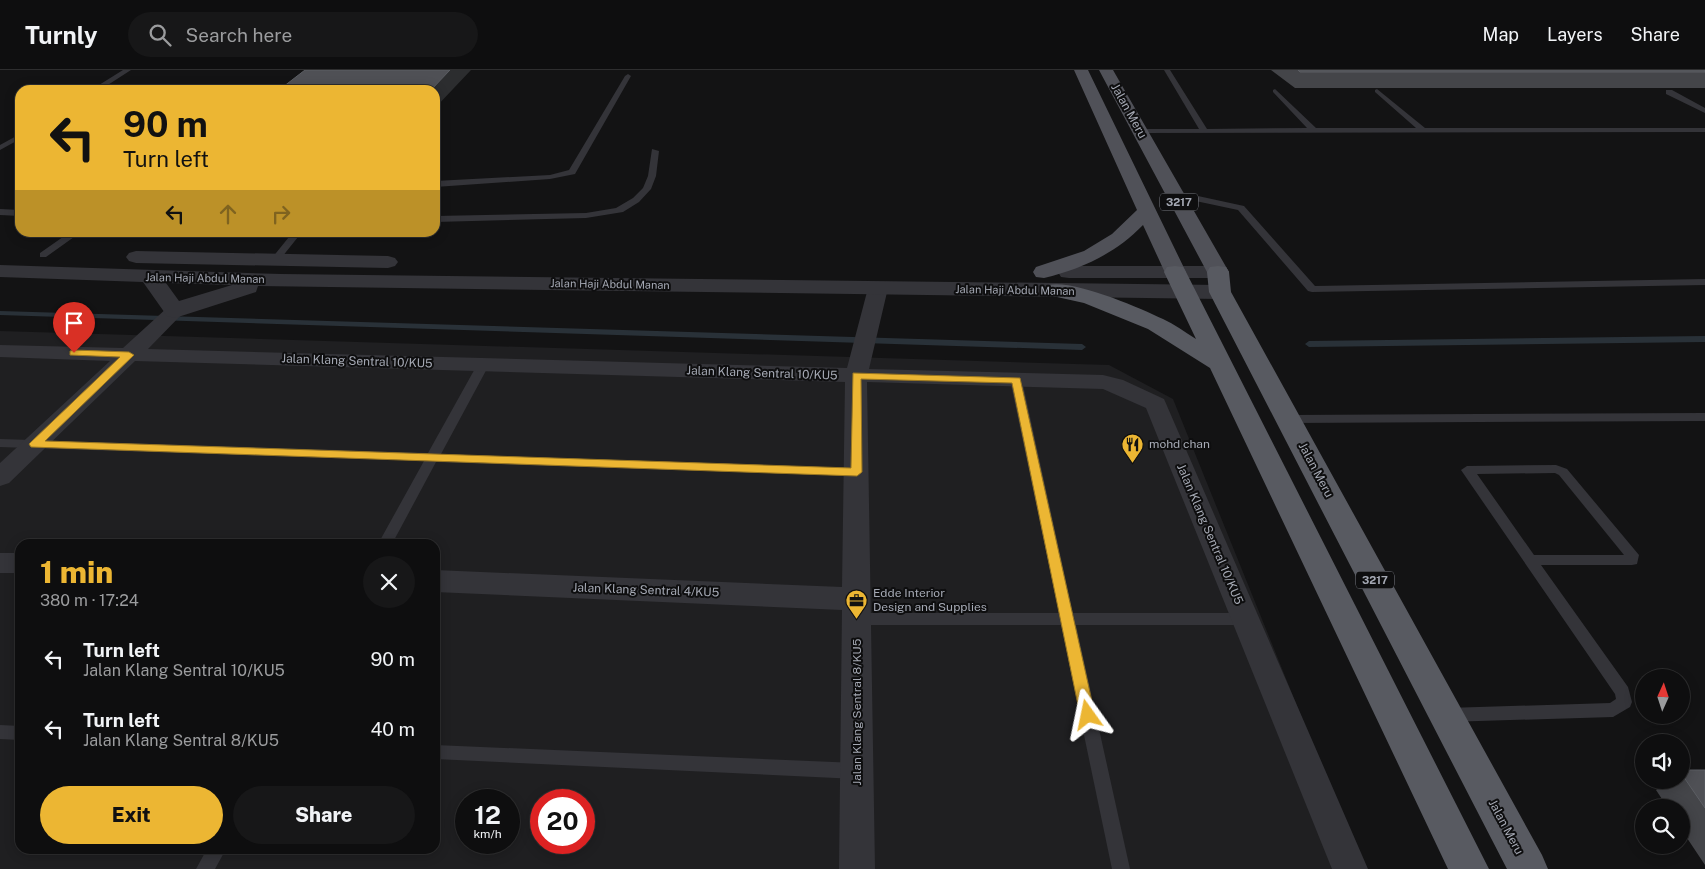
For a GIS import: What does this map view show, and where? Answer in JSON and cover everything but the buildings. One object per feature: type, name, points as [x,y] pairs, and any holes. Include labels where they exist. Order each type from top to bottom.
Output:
[{"type":"highway","points":[[1050,281],[1156,324],[1219,363]]},
{"type":"highway","name":"Jalan Meru","points":[[1180,282],[1469,869]]},
{"type":"highway","name":"Jalan Meru","points":[[1219,282],[1289,419],[1528,869]]},
{"type":"main road","name":"Jalan Meru","points":[[1081,70],[1180,282]]},
{"type":"main road","name":"Jalan Meru","points":[[1106,70],[1175,194],[1219,282]]},
{"type":"main road","points":[[1050,281],[1119,238],[1146,212]]},
{"type":"street","name":"Jalan Haji Abdul Manan","points":[[0,253],[43,254],[278,270],[878,288],[1050,281]]},
{"type":"street","name":"Jalan Haji Abdul Manan","points":[[0,271],[150,276],[278,270],[1219,282]]},
{"type":"street","points":[[0,477],[175,311],[234,290],[278,270]]},
{"type":"street","points":[[150,276],[175,311]]},
{"type":"street","name":"Jalan Klang Sentral 8/KU5","points":[[857,869],[857,472],[860,363],[878,288]]},
{"type":"street","name":"Jalan Klang Sentral 10/KU5","points":[[0,351],[483,365],[860,363],[1016,380],[1104,382],[1115,385],[1156,404],[1350,869]]},
{"type":"street","points":[[0,562],[15,563]]},
{"type":"street","name":"Jalan Klang Sentral 4/KU5","points":[[440,581],[857,609]]},
{"type":"lane","points":[[103,85],[128,70]]},
{"type":"lane","points":[[1167,70],[1204,130]]},
{"type":"lane","points":[[440,184],[550,177],[572,172],[628,76]]},
{"type":"lane","points":[[1275,91],[1313,130]]},
{"type":"lane","points":[[1377,91],[1423,130]]},
{"type":"lane","points":[[1669,92],[1705,111]]},
{"type":"lane","points":[[1140,130],[1705,130]]},
{"type":"lane","points":[[0,148],[15,139]]},
{"type":"lane","points":[[440,219],[574,215],[617,211],[636,200],[654,177],[655,151]]},
{"type":"lane","points":[[1175,194],[1241,208],[1312,289],[1705,282]]},
{"type":"lane","points":[[0,212],[15,213]]},
{"type":"lane","points":[[43,254],[69,237]]},
{"type":"lane","points":[[278,270],[295,237]]},
{"type":"lane","points":[[388,539],[483,365]]},
{"type":"lane","points":[[1016,380],[1121,869]]},
{"type":"lane","points":[[1289,419],[1705,418]]},
{"type":"lane","points":[[0,443],[857,472]]},
{"type":"lane","points":[[1447,715],[1613,710],[1624,702],[1622,692],[1467,470],[1556,469],[1563,472],[1632,555],[1632,560],[1531,560]]},
{"type":"lane","points":[[857,609],[1067,619],[1246,619]]},
{"type":"lane","points":[[0,732],[15,733]]},
{"type":"lane","points":[[440,752],[857,771]]},
{"type":"lane","points":[[206,869],[214,854]]},
{"type":"shaded area","points":[[0,331],[1109,365],[1173,399],[1363,869],[0,869]]},
{"type":"waterway","points":[[0,313],[1082,347]]},
{"type":"waterway","points":[[1309,344],[1705,339]]},
{"type":"place","name":"mohd chan","points":[[1133,463]]},
{"type":"place","name":"Edde Interior Design and Supplies","points":[[857,619]]},
{"type":"route","points":[[74,353],[129,355],[35,444],[857,472],[856,375],[1016,380],[1088,715]]}]
